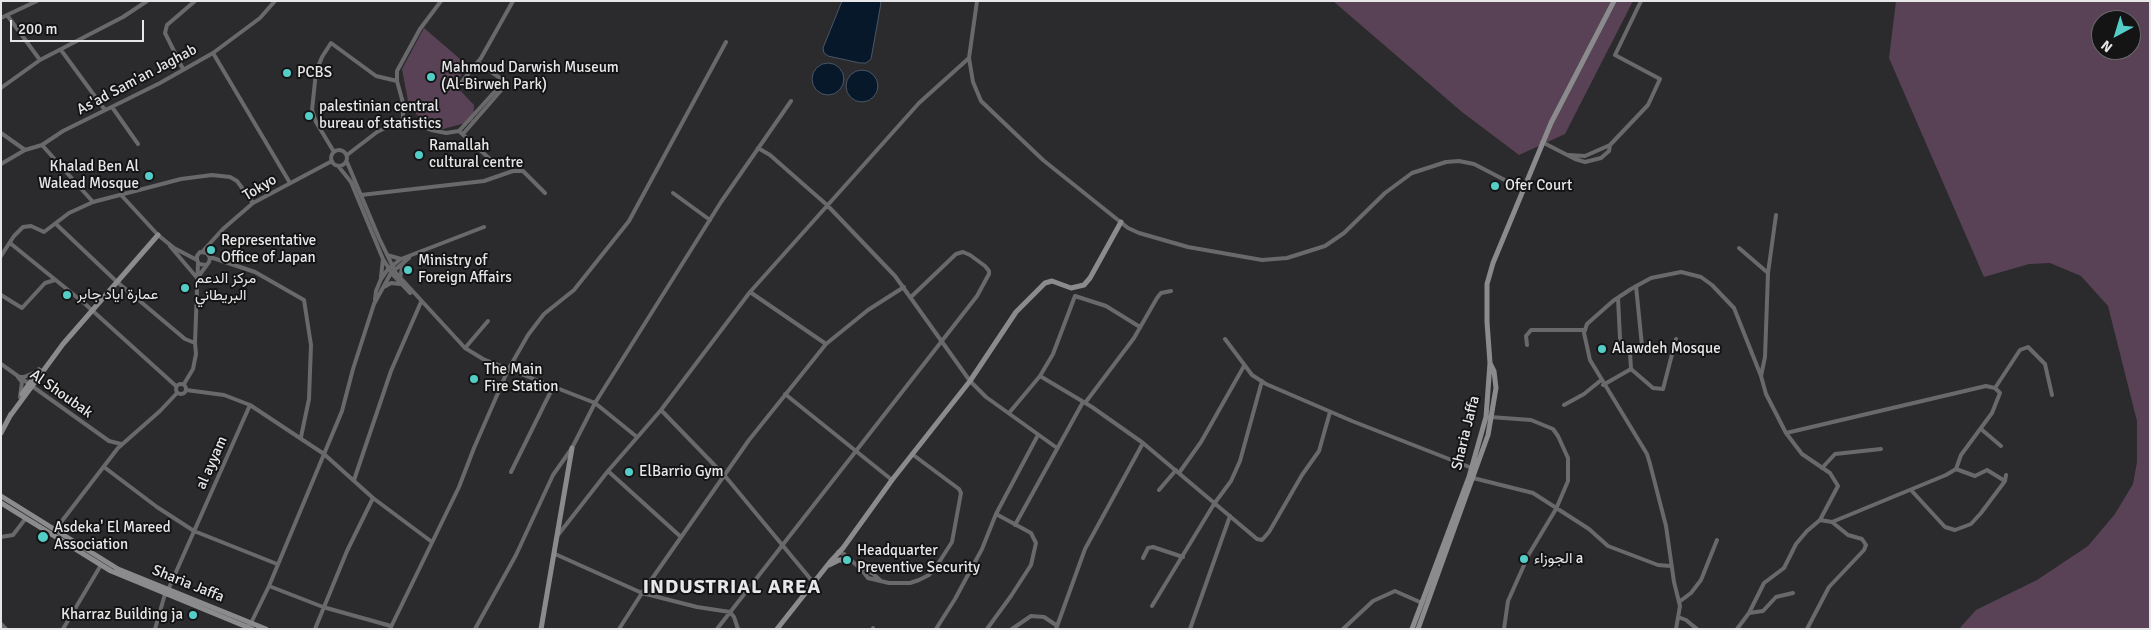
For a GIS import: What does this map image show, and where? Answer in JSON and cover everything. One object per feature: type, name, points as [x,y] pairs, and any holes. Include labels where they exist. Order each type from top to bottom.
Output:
[{"type":"street","points":[[1,18],[37,1]]},
{"type":"street","points":[[1,88],[40,60],[123,17],[147,1]]},
{"type":"street","points":[[183,69],[165,33],[167,25],[194,1]]},
{"type":"street","name":"As'ad Sam'an Jaghab","points":[[1,164],[24,150],[42,145],[63,131],[160,83],[213,53],[260,18],[275,1]]},
{"type":"street","points":[[403,119],[403,103],[397,81],[397,71],[420,29],[441,1]]},
{"type":"street","points":[[460,84],[478,63],[513,1]]},
{"type":"street","points":[[977,1],[969,58],[970,72],[977,94],[986,107],[1043,160],[1121,222],[1139,233],[1188,247],[1262,260],[1279,259],[1325,246],[1344,233],[1385,193],[1412,173],[1446,162],[1459,161],[1474,164],[1524,190]]},
{"type":"street","name":"Sharia Jaffa","points":[[1412,629],[1489,417],[1490,363],[1487,284],[1500,242],[1524,190],[1526,180],[1542,142],[1614,1]]},
{"type":"street","points":[[1568,155],[1585,156],[1610,145],[1648,105],[1660,79],[1615,56],[1641,1]]},
{"type":"street","points":[[7,15],[40,60]]},
{"type":"street","points":[[269,586],[323,607],[390,628],[459,487],[508,370],[528,335],[544,314],[574,290],[629,221],[726,42]]},
{"type":"street","points":[[397,81],[376,76],[331,43],[322,57],[316,72],[312,110],[316,122],[334,152],[332,161],[350,182],[383,259],[402,284],[422,302]]},
{"type":"street","points":[[61,50],[105,110]]},
{"type":"street","points":[[213,53],[290,183]]},
{"type":"street","points":[[558,535],[608,471],[661,410],[750,292],[919,103],[969,58]]},
{"type":"street","points":[[461,132],[498,88],[500,78],[478,63]]},
{"type":"street","points":[[475,629],[516,555],[553,475],[572,448],[595,404],[710,220],[791,101]]},
{"type":"street","points":[[112,107],[138,144]]},
{"type":"street","points":[[347,156],[378,132],[403,119],[431,130],[446,133],[461,132],[492,160]]},
{"type":"street","points":[[1,133],[24,150]]},
{"type":"street","points":[[1542,142],[1585,162],[1593,161],[1606,155],[1610,145]]},
{"type":"street","points":[[42,145],[93,202]]},
{"type":"street","points":[[758,148],[770,155],[826,205],[904,288],[970,381],[986,397],[1057,448]]},
{"type":"street","points":[[334,152],[341,150],[347,156],[347,162],[391,269],[465,348],[483,359],[508,370],[595,404],[637,438]]},
{"type":"street","name":"Tokyo","points":[[201,252],[223,229],[253,203],[332,161]]},
{"type":"street","points":[[339,167],[347,162]]},
{"type":"street","points":[[361,195],[484,181],[513,171],[522,171],[545,193]]},
{"type":"street","points":[[1,256],[23,227],[31,226],[44,232],[69,213],[93,202],[122,196],[181,179],[222,174],[237,181],[253,203]]},
{"type":"street","points":[[673,193],[710,220]]},
{"type":"street","points":[[122,196],[158,235],[167,242],[197,261],[207,265],[222,262]]},
{"type":"street","points":[[1761,376],[1765,357],[1768,272],[1776,215]]},
{"type":"street","points":[[777,629],[813,582],[842,553],[892,480],[970,381],[1016,312],[1040,287],[1052,281],[1071,288],[1084,284],[1090,278],[1121,222]]},
{"type":"street","points":[[56,224],[116,281],[185,339],[195,343]]},
{"type":"street","points":[[252,626],[342,411],[380,282],[391,269],[402,261],[484,227]]},
{"type":"street","points":[[10,416],[38,371],[158,235]]},
{"type":"street","points":[[167,242],[198,278]]},
{"type":"street","points":[[10,243],[56,280],[176,386],[177,393]]},
{"type":"street","points":[[198,278],[207,265],[208,246]]},
{"type":"street","points":[[1739,248],[1768,272]]},
{"type":"street","points":[[186,254],[201,252],[222,262],[255,272],[304,300],[311,344],[309,399],[301,437]]},
{"type":"street","points":[[186,390],[184,384],[196,361],[197,256],[201,252]]},
{"type":"street","points":[[717,629],[784,546],[977,296],[989,274],[985,266],[970,255],[963,252],[956,254],[911,297]]},
{"type":"street","points":[[386,255],[402,261]]},
{"type":"street","points":[[380,282],[383,259]]},
{"type":"street","points":[[400,278],[402,261]]},
{"type":"street","points":[[374,304],[391,269]]},
{"type":"street","points":[[1676,629],[1679,602],[1671,566],[1666,526],[1648,459],[1590,360],[1584,340],[1584,330],[1587,324],[1618,298],[1636,286],[1651,278],[1682,272],[1701,278],[1734,308],[1761,376],[1766,394],[1786,433],[1802,454],[1830,473],[1838,486],[1820,520],[1806,531],[1796,544],[1784,568],[1764,583],[1737,629]]},
{"type":"street","points":[[1,295],[22,308],[45,282],[56,280]]},
{"type":"street","points":[[382,288],[391,283],[402,284]]},
{"type":"street","points":[[1630,352],[1636,351],[1642,346],[1636,286]]},
{"type":"street","points":[[619,629],[749,440],[826,344],[868,310],[904,288]]},
{"type":"street","points":[[1015,525],[1084,403],[1116,364],[1161,293],[1171,291]]},
{"type":"street","points":[[750,292],[826,344]]},
{"type":"street","points":[[1009,413],[1040,376],[1053,354],[1075,296],[1106,306],[1140,326]]},
{"type":"street","points":[[1618,298],[1620,338],[1623,345],[1630,352],[1632,369],[1654,388],[1663,390],[1676,339]]},
{"type":"street","points":[[354,480],[391,371],[422,302]]},
{"type":"street","points":[[465,348],[488,320]]},
{"type":"street","points":[[1527,345],[1526,336],[1531,330],[1584,330]]},
{"type":"street","points":[[1224,339],[1244,366],[1262,381],[1330,412],[1472,468]]},
{"type":"street","points":[[1,433],[20,397],[62,344]]},
{"type":"street","points":[[1994,388],[2020,350],[2028,347],[2045,364],[2052,394]]},
{"type":"street","name":"Al Shoubak","points":[[1,364],[109,441],[122,444]]},
{"type":"street","points":[[1159,490],[1177,472],[1201,442],[1244,366]]},
{"type":"street","points":[[1603,385],[1632,369]]},
{"type":"street","points":[[20,397],[22,382],[18,377],[31,375],[38,371]]},
{"type":"street","points":[[1040,376],[1143,443],[1258,539],[1264,538],[1319,451],[1330,412]]},
{"type":"street","points":[[1564,405],[1584,394],[1600,380]]},
{"type":"street","points":[[1152,606],[1214,504],[1231,481],[1240,461],[1262,381]]},
{"type":"street","points":[[176,386],[184,384]]},
{"type":"street","points":[[1786,433],[1986,386],[1994,388],[2000,393],[1992,413],[1961,455],[1956,469],[1911,490],[1832,522]]},
{"type":"street","points":[[511,472],[553,387]]},
{"type":"street","points":[[177,393],[182,394],[186,390],[224,395],[250,405],[324,454],[373,498],[432,542]]},
{"type":"street","points":[[16,408],[20,406],[28,394],[40,393]]},
{"type":"street","points":[[55,530],[122,444],[160,411],[177,393]]},
{"type":"street","points":[[785,394],[892,480]]},
{"type":"street","name":"al ayyam","points":[[155,629],[167,592],[250,405]]},
{"type":"street","points":[[661,410],[725,476],[813,582]]},
{"type":"street","points":[[1418,629],[1473,478],[1489,417],[1531,420],[1553,429],[1568,458],[1568,481],[1556,508],[1529,554],[1508,601],[1504,629]]},
{"type":"street","points":[[1981,429],[2001,446]]},
{"type":"street","points":[[936,629],[955,599],[982,549],[996,514],[1038,434]]},
{"type":"street","points":[[109,441],[114,453]]},
{"type":"street","points":[[1012,629],[1031,616],[1044,617],[1056,627],[1085,549],[1143,443]]},
{"type":"street","points":[[541,629],[572,448]]},
{"type":"street","points":[[1822,468],[1835,454],[1881,449]]},
{"type":"street","points":[[842,553],[862,570],[868,578],[898,584],[919,580],[929,575],[936,567],[952,542],[961,493],[960,489],[912,454]]},
{"type":"street","points":[[104,467],[157,508],[194,531],[277,564]]},
{"type":"street","points":[[1956,469],[1975,476],[1988,470],[2005,481]]},
{"type":"street","points":[[608,471],[681,537]]},
{"type":"street","points":[[1911,490],[1945,527],[1955,530],[1971,524],[2005,481],[2006,475]]},
{"type":"street","points":[[1473,478],[1524,490],[1545,500],[1588,529],[1608,546],[1658,565],[1671,566]]},
{"type":"street","name":"Sharia Jaffa","points":[[1,496],[118,569],[245,628],[252,626]]},
{"type":"street","points":[[315,629],[323,607],[373,498]]},
{"type":"street","name":"Sharia Jaffa","points":[[1,503],[124,578],[167,592],[252,626],[266,629]]},
{"type":"street","points":[[986,629],[1031,565],[1035,540],[1030,533],[996,514]]},
{"type":"street","points":[[1190,629],[1230,516]]},
{"type":"street","points":[[1,537],[13,534],[26,518]]},
{"type":"street","points":[[1806,629],[1829,588],[1866,547],[1862,538],[1848,535],[1832,522],[1820,520]]},
{"type":"street","points":[[1679,602],[1691,593],[1701,580],[1717,540]]},
{"type":"street","points":[[1144,558],[1148,548],[1153,547],[1183,557]]},
{"type":"street","points":[[842,553],[849,560]]},
{"type":"street","points":[[555,554],[642,593],[697,607],[730,612],[738,629]]},
{"type":"street","points":[[63,629],[101,565]]},
{"type":"street","points":[[862,570],[872,573],[880,580]]},
{"type":"street","points":[[1342,629],[1373,601],[1395,591],[1422,602]]},
{"type":"street","points":[[1748,613],[1763,612],[1776,598],[1793,593]]},
{"type":"street","points":[[1678,617],[1686,620],[1697,629]]},
{"type":"street","points":[[543,618],[546,629]]},
{"type":"street","points":[[1,624],[6,629]]},
{"type":"street","points":[[1739,624],[1744,629]]},
{"type":"shaded area","points":[[1333,1],[1633,1],[1565,134],[1519,155],[1462,112]]},
{"type":"shaded area","points":[[1896,1],[2150,1],[2150,629],[1959,629],[1976,610],[2037,580],[2088,546],[2115,514],[2133,484],[2137,462],[2137,421],[2108,306],[2081,276],[2050,263],[2029,264],[1984,277],[1889,58]]},
{"type":"shaded area","name":"Mahmoud Darwish Museum (Al-Birweh Park)","points":[[424,28],[467,65],[455,85],[474,105],[473,121],[443,129],[420,118],[409,106],[402,69]]},
{"type":"water","points":[[842,1],[879,1],[881,3],[871,59],[866,63],[828,56],[824,53],[823,48]]},
{"type":"water","points":[[828,63],[834,64],[839,68],[843,73],[843,85],[839,90],[834,94],[828,95],[822,94],[817,90],[813,85],[812,79],[813,73],[817,68],[822,64]]},
{"type":"water","points":[[862,70],[868,71],[873,75],[877,80],[877,92],[873,97],[868,101],[862,102],[856,101],[851,97],[847,92],[846,86],[847,80],[851,75],[856,71]]},
{"type":"place","name":"PCBS","points":[[287,73]]},
{"type":"place","name":"Mahmoud Darwish Museum (Al-Birweh Park)","points":[[431,77]]},
{"type":"place","name":"palestinian central bureau of statistics","points":[[309,116]]},
{"type":"place","name":"Ramallah cultural centre","points":[[419,155]]},
{"type":"place","name":"Khalad Ben Al Walead Mosque","points":[[149,176]]},
{"type":"place","name":"Ofer Court","points":[[1495,186]]},
{"type":"place","name":"Representative Office of Japan","points":[[211,250]]},
{"type":"place","name":"Ministry of Foreign Affairs","points":[[408,270]]},
{"type":"place","name":"مركز الدعم البريطاني","points":[[185,288]]},
{"type":"place","name":"عمارة اياد جابر","points":[[67,295]]},
{"type":"place","name":"Alawdeh Mosque","points":[[1602,349]]},
{"type":"place","name":"The Main Fire Station","points":[[474,379]]},
{"type":"place","name":"ElBarrio Gym","points":[[629,472]]},
{"type":"place","name":"Asdeka' El Mareed Association","points":[[43,537]]},
{"type":"place","name":"الجوزاء a","points":[[1524,559]]},
{"type":"place","name":"Headquarter Preventive Security","points":[[847,560]]},
{"type":"place","name":"Kharraz Building ja","points":[[193,615]]},
{"type":"district","name":"INDUSTRIAL AREA","points":[[732,588]]}]
